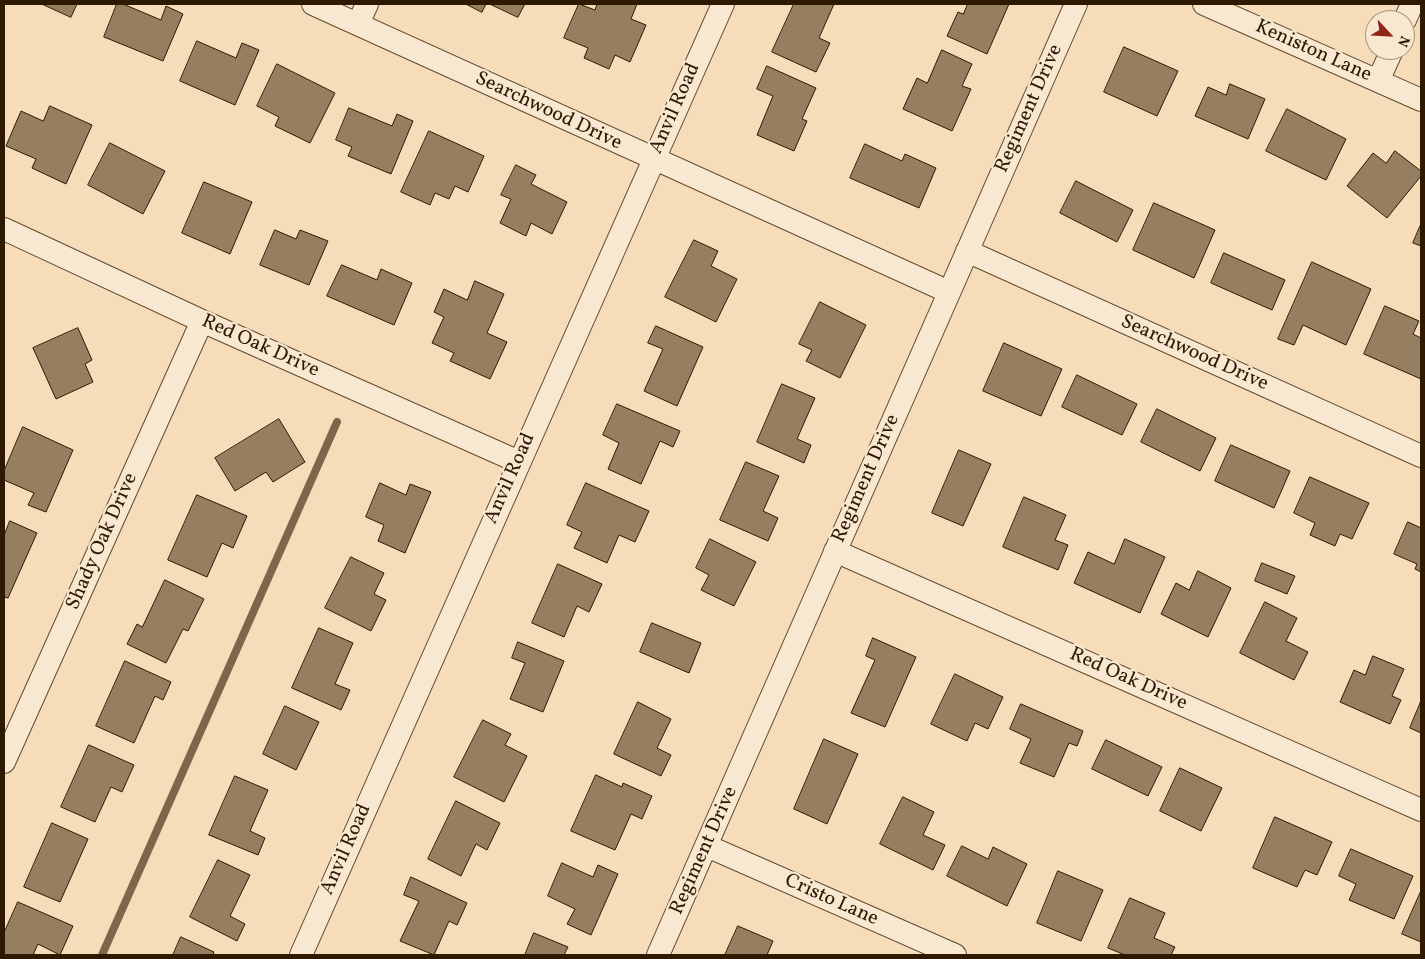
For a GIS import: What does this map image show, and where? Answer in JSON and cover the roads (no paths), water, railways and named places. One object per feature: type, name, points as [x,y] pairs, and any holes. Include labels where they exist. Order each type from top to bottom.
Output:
[{"type":"street","name":"Searchwood Drive","points":[[313,4],[949,292]]},
{"type":"street","points":[[358,24],[367,4]]},
{"type":"street","name":"Anvil Road","points":[[300,955],[723,4]]},
{"type":"street","name":"Regiment Drive","points":[[658,955],[1076,4]]},
{"type":"street","name":"Keniston Lane","points":[[1204,4],[1421,100]]},
{"type":"street","points":[[1378,81],[1387,60]]},
{"type":"street","name":"Red Oak Drive","points":[[4,228],[202,321],[518,462]]},
{"type":"street","name":"Searchwood Drive","points":[[967,251],[1421,456]]},
{"type":"street","name":"Shady Oak Drive","points":[[4,762],[202,321]]},
{"type":"street","name":"Red Oak Drive","points":[[835,551],[1421,810]]},
{"type":"street","name":"Cristo Lane","points":[[707,846],[954,955]]},
{"type":"waterway","points":[[102,955],[337,422]]}]
